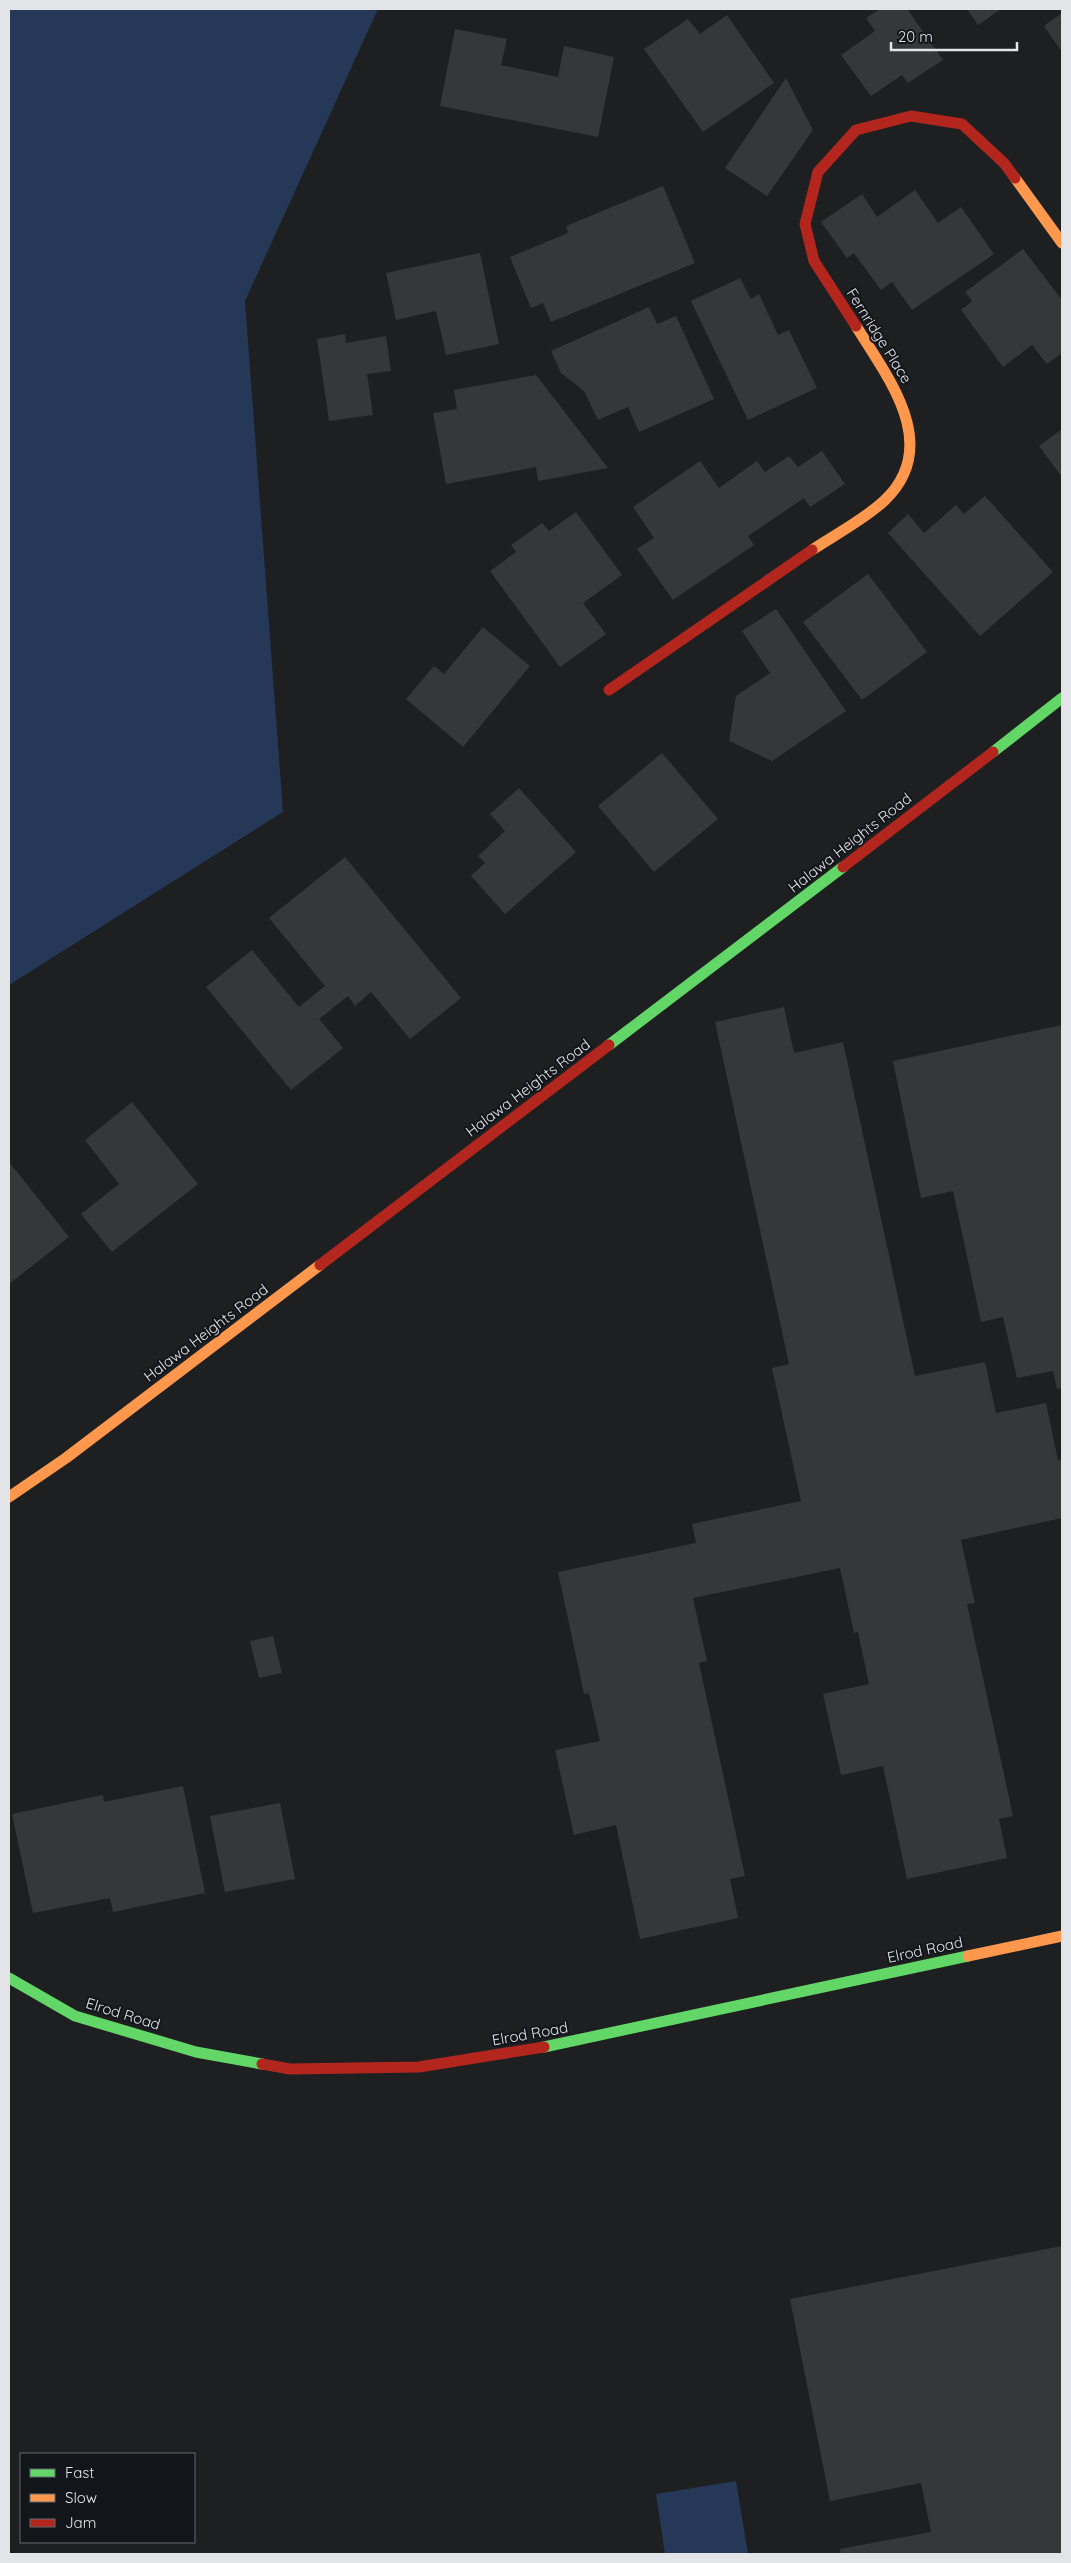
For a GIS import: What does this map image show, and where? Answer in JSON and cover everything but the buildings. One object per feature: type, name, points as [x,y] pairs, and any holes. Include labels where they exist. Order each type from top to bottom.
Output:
[{"type":"street","name":"Fernridge Place","points":[[609,690],[885,500],[908,468],[910,431],[898,393],[814,261],[805,224],[818,172],[856,130],[911,116],[962,124],[1004,163],[1062,242]]},
{"type":"street","name":"Halawa Heights Road","points":[[9,1497],[74,1452],[790,908],[1062,698]]},
{"type":"street","name":"Elrod Road","points":[[9,1978],[76,2016],[196,2052],[290,2069],[419,2067],[556,2046],[1062,1936]]},
{"type":"shaded area","points":[[9,9],[378,9],[245,301],[283,812],[9,985]]},
{"type":"shaded area","points":[[736,2481],[748,2554],[665,2554],[656,2494]]},
{"type":"traffic: fast","points":[[993,752],[1062,698]]},
{"type":"traffic: fast","points":[[609,1045],[843,867]]},
{"type":"traffic: fast","points":[[544,2047],[968,1956]]},
{"type":"traffic: fast","points":[[9,1978],[75,2016],[196,2052],[262,2064]]},
{"type":"traffic: slow","points":[[1015,178],[1062,243]]},
{"type":"traffic: slow","points":[[812,550],[860,520],[885,500],[901,479],[909,457],[909,434],[904,412],[882,367],[856,326]]},
{"type":"traffic: slow","points":[[9,1497],[66,1458],[320,1265]]},
{"type":"traffic: slow","points":[[968,1956],[1062,1936]]},
{"type":"traffic: jam","points":[[856,326],[814,261],[805,224],[818,172],[856,130],[911,116],[962,124],[1004,163],[1015,178]]},
{"type":"traffic: jam","points":[[609,690],[812,550]]},
{"type":"traffic: jam","points":[[843,867],[993,752]]},
{"type":"traffic: jam","points":[[320,1265],[609,1045]]},
{"type":"traffic: jam","points":[[262,2064],[290,2069],[419,2067],[544,2047]]}]
